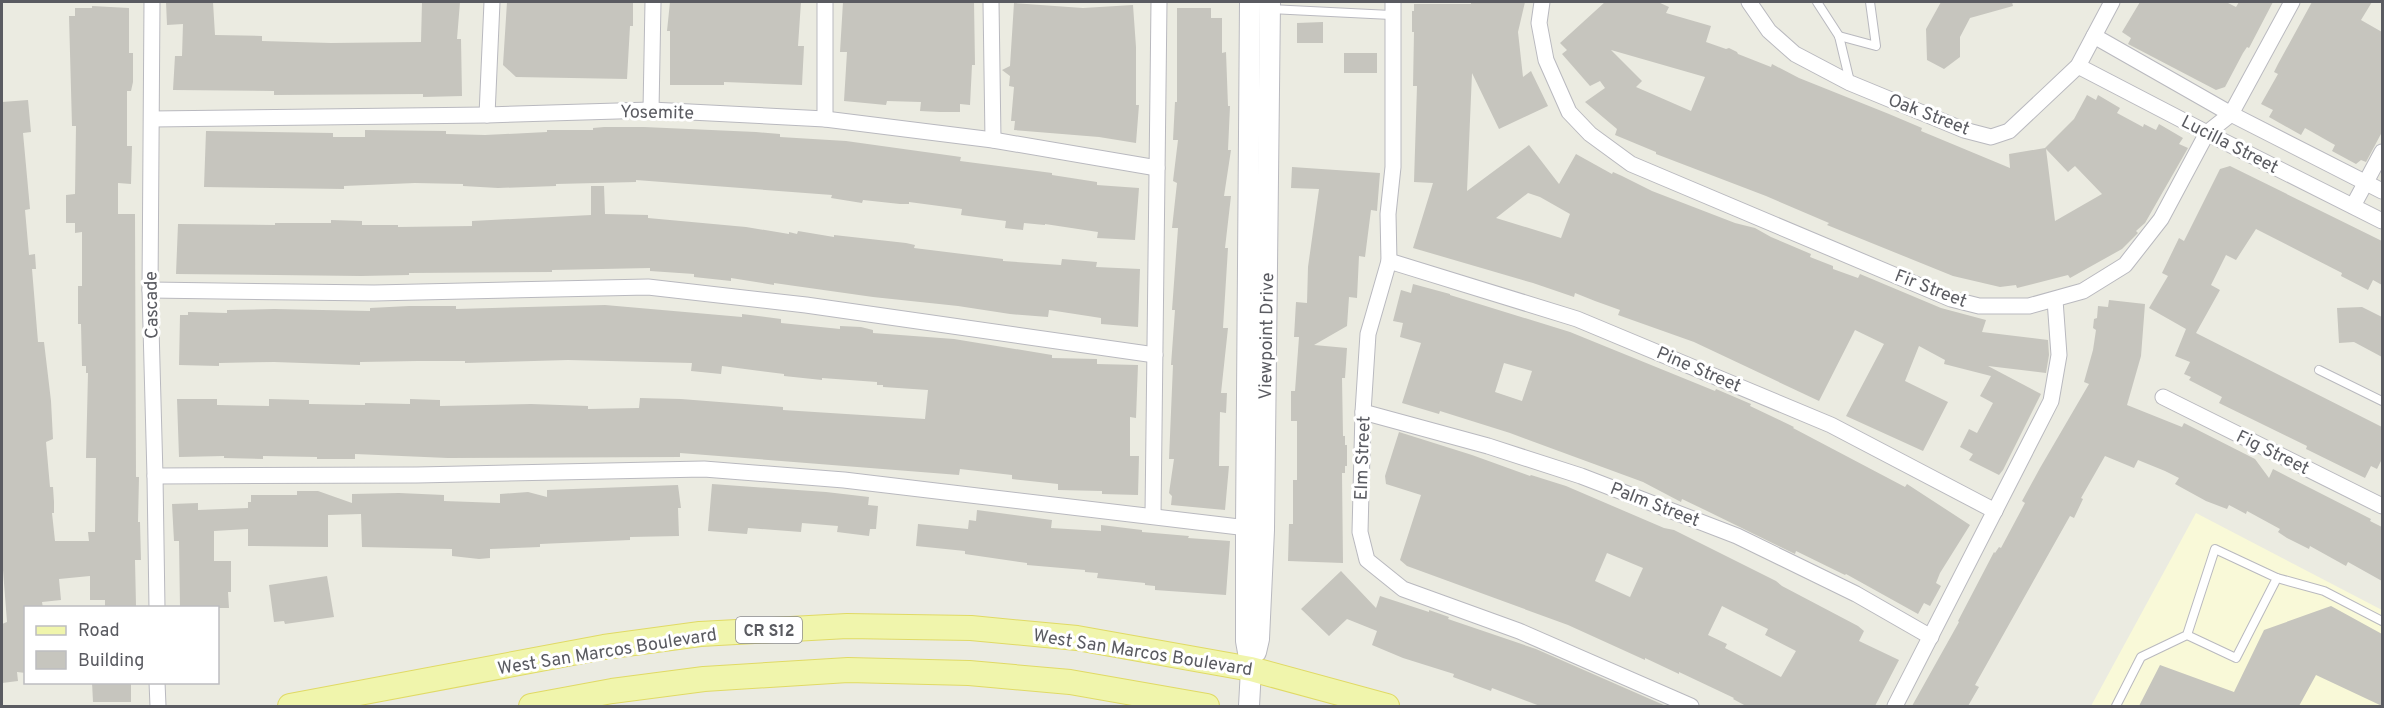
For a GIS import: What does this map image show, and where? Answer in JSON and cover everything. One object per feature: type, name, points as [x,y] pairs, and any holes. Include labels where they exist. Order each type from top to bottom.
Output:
[{"type":"main road","name":"West San Marcos Boulevard","points":[[290,706],[604,647],[700,634],[847,626],[971,628],[1077,638],[1251,669],[1387,706]]},
{"type":"main road","points":[[531,706],[612,691],[704,678],[848,670],[969,673],[1070,682],[1208,706]]},
{"type":"street","name":"Cascade","points":[[152,2],[150,290],[157,606]]},
{"type":"street","points":[[487,115],[492,2]]},
{"type":"street","points":[[651,110],[653,2]]},
{"type":"street","points":[[825,2],[825,119]]},
{"type":"street","points":[[991,2],[993,140]]},
{"type":"street","points":[[1153,516],[1159,2]]},
{"type":"street","name":"Viewpoint Drive","points":[[1249,706],[1251,669],[1259,639],[1255,529],[1250,2]]},
{"type":"street","name":"Fir Street","points":[[1542,2],[1539,23],[1546,60],[1569,112],[1590,134],[1631,164],[1951,298],[1979,306],[2029,306],[2055,300],[2083,291],[2125,265],[2161,219],[2207,134],[2231,114],[2292,2]]},
{"type":"street","name":"Oak Street","points":[[1749,2],[1769,31],[1795,54],[1850,83],[1964,130],[1991,137],[2009,131],[2078,66],[2112,2]]},
{"type":"street","name":"Viewpoint Drive","points":[[1255,529],[1270,5]]},
{"type":"street","name":"Elm Street","points":[[1392,8],[1393,167],[1388,214],[1389,261],[1368,334],[1363,412],[1360,531],[1367,560],[1403,588],[1519,632],[1690,706]]},
{"type":"street","points":[[2094,36],[2231,114],[2382,191]]},
{"type":"street","name":"Lucilla Street","points":[[2078,66],[2207,134],[2382,221]]},
{"type":"street","name":"Yosemite","points":[[152,119],[487,115],[651,110],[825,119],[993,140],[1157,168]]},
{"type":"street","points":[[2353,206],[2382,152]]},
{"type":"street","name":"Pine Street","points":[[1389,261],[1578,319],[1831,425],[1995,511]]},
{"type":"street","points":[[150,290],[374,293],[648,287],[806,305],[1155,355]]},
{"type":"street","points":[[1895,706],[2051,401],[2059,355],[2055,300]]},
{"type":"street","name":"Fig Street","points":[[2163,397],[2381,502]]},
{"type":"street","name":"Palm Street","points":[[1363,412],[1488,446],[1581,476],[1737,536],[1856,594],[1932,637]]},
{"type":"street","points":[[155,476],[417,476],[704,469],[844,480],[1255,529]]},
{"type":"street","points":[[157,684],[158,706]]},
{"type":"lane","points":[[1817,2],[1839,36],[1850,83]]},
{"type":"lane","points":[[1839,36],[1876,46],[1870,2]]},
{"type":"lane","points":[[1270,5],[1392,8]]},
{"type":"lane","points":[[2319,370],[2382,401]]},
{"type":"lane","points":[[2116,706],[2141,657],[2187,635],[2215,549],[2277,578],[2324,591],[2382,621]]},
{"type":"lane","points":[[2187,635],[2236,658],[2277,578]]},
{"type":"shaded area","points":[[2196,513],[2382,610],[2382,706],[2091,706]]},
{"type":"building","points":[[166,2],[213,2],[215,35],[262,36],[262,41],[331,43],[421,42],[422,2],[460,2],[457,39],[461,39],[462,96],[274,95],[274,91],[173,90],[175,56],[182,56],[183,24],[167,25]]},
{"type":"building","points":[[507,2],[633,2],[633,26],[630,26],[627,79],[516,77],[503,65]]},
{"type":"building","points":[[670,2],[801,2],[798,46],[804,46],[802,85],[724,82],[724,85],[670,85],[670,31],[667,31]]},
{"type":"building","points":[[843,2],[974,2],[975,65],[972,65],[970,105],[960,104],[960,112],[940,112],[920,111],[921,102],[887,101],[886,105],[844,101],[847,52],[840,52]]},
{"type":"building","points":[[1471,2],[1525,2],[1518,32],[1523,77],[1531,71],[1548,106],[1499,129],[1472,73],[1467,191],[1529,145],[1559,184],[1576,154],[1612,174],[1613,172],[1652,191],[1735,223],[1755,228],[1811,254],[1810,257],[1833,266],[1833,269],[1858,278],[1860,274],[1941,308],[1986,320],[1982,332],[2048,340],[2049,355],[2046,373],[1988,366],[2041,394],[1999,475],[1969,460],[1973,454],[1960,447],[1969,429],[1977,433],[1993,403],[1980,396],[1991,376],[1944,364],[1945,360],[1919,346],[1905,381],[1948,402],[1923,451],[1846,416],[1884,344],[1855,330],[1819,401],[1694,342],[1618,315],[1620,310],[1575,293],[1574,297],[1413,248],[1433,183],[1414,182],[1417,86],[1413,86],[1412,11],[1414,11],[1414,4],[1471,4]],"holes":[[[1528,193],[1570,214],[1561,238],[1496,218]]]},
{"type":"building","points":[[1605,2],[1658,2],[1669,7],[1666,13],[1711,26],[1706,42],[1729,48],[1771,67],[1772,64],[1799,78],[1922,128],[1921,131],[2010,168],[2009,154],[2045,148],[2074,119],[2087,95],[2096,100],[2098,95],[2120,108],[2117,113],[2143,127],[2144,124],[2156,130],[2159,124],[2183,138],[2179,144],[2188,148],[2145,223],[2122,249],[2070,278],[2068,275],[2017,288],[2016,285],[2000,287],[1953,276],[1827,225],[1829,223],[1766,196],[1656,154],[1656,152],[1615,135],[1617,129],[1585,102],[1605,88],[1600,81],[1590,86],[1562,54],[1567,50],[1560,43]],"holes":[[[1611,50],[1705,77],[1691,111],[1636,87],[1642,81]],[[2046,149],[2068,172],[2075,166],[2102,194],[2055,221]]]},
{"type":"building","points":[[1941,2],[2012,2],[2013,6],[1970,18],[1960,37],[1960,57],[1944,69],[1927,60],[1926,29]]},
{"type":"building","points":[[2140,2],[2226,2],[2236,7],[2239,2],[2273,2],[2225,87],[2216,90],[2128,44],[2131,38],[2122,32]]},
{"type":"building","points":[[2312,2],[2372,2],[2361,20],[2382,32],[2382,132],[2366,162],[2361,160],[2356,164],[2332,151],[2335,145],[2305,128],[2301,135],[2269,117],[2273,110],[2261,104],[2278,74],[2274,72]]},
{"type":"building","points":[[1014,3],[1083,8],[1133,5],[1136,105],[1139,105],[1136,143],[1099,137],[1014,130],[1015,121],[1011,121],[1014,87],[1009,86],[1010,76],[1002,70],[1010,66]]},
{"type":"building","points":[[92,6],[129,8],[129,53],[133,53],[133,82],[131,91],[127,91],[127,146],[132,146],[131,184],[118,183],[118,214],[135,214],[136,477],[139,477],[138,522],[140,522],[141,560],[135,560],[136,606],[105,606],[105,600],[90,600],[90,576],[59,579],[61,600],[42,602],[43,606],[24,606],[24,673],[17,672],[18,681],[2,683],[2,624],[7,622],[2,557],[2,102],[28,100],[31,132],[23,133],[30,209],[25,210],[29,255],[35,254],[36,269],[32,269],[38,342],[44,342],[51,401],[53,439],[46,442],[50,487],[53,487],[54,513],[52,513],[55,541],[89,541],[88,532],[95,532],[96,458],[86,458],[88,373],[86,373],[86,366],[82,366],[81,324],[78,324],[78,286],[82,286],[82,232],[75,233],[75,223],[66,223],[66,195],[75,194],[76,126],[72,126],[69,16],[75,16],[75,8],[92,8]]},
{"type":"building","points":[[1177,8],[1211,8],[1211,18],[1222,18],[1222,53],[1226,52],[1228,106],[1230,106],[1228,150],[1231,150],[1224,196],[1231,196],[1225,248],[1228,248],[1223,328],[1228,328],[1221,393],[1227,393],[1226,413],[1220,412],[1219,466],[1229,466],[1225,510],[1171,505],[1172,496],[1169,493],[1174,459],[1169,459],[1175,310],[1172,310],[1178,228],[1172,228],[1177,183],[1173,181],[1178,140],[1173,140],[1175,102],[1177,102]]},
{"type":"building","points":[[1323,22],[1323,43],[1297,43],[1297,23]]},
{"type":"building","points":[[1344,53],[1377,53],[1377,73],[1344,73]]},
{"type":"building","points":[[593,128],[756,132],[780,134],[780,137],[846,141],[961,157],[960,161],[1052,173],[1052,175],[1097,182],[1097,185],[1139,188],[1135,240],[1097,238],[1098,232],[1045,224],[1024,223],[1023,230],[1005,228],[1006,221],[961,215],[962,209],[909,202],[909,204],[900,204],[863,200],[862,203],[831,198],[832,195],[636,180],[636,182],[498,188],[463,186],[463,184],[415,183],[344,186],[344,189],[204,187],[206,131],[333,133],[333,137],[365,137],[365,130],[446,131],[446,134],[485,135],[547,132],[547,130],[593,130]]},
{"type":"building","points":[[2230,166],[2382,241],[2382,285],[2373,280],[2368,290],[2341,276],[2342,273],[2256,229],[2236,260],[2226,255],[2211,285],[2220,290],[2196,333],[2382,427],[2382,459],[2377,469],[2371,466],[2365,478],[2306,449],[2307,446],[2219,403],[2222,397],[2189,380],[2191,377],[2184,374],[2190,362],[2175,356],[2186,329],[2149,308],[2168,276],[2162,273],[2179,238],[2184,241],[2220,169]]},
{"type":"building","points":[[1292,167],[1380,173],[1377,211],[1371,210],[1365,257],[1359,256],[1357,298],[1349,297],[1347,326],[1314,345],[1347,348],[1345,378],[1342,378],[1343,436],[1345,436],[1345,445],[1347,445],[1347,466],[1345,466],[1345,473],[1342,473],[1343,563],[1288,561],[1289,524],[1293,524],[1293,480],[1297,480],[1297,421],[1291,421],[1291,391],[1295,391],[1299,337],[1294,337],[1296,302],[1307,303],[1308,267],[1319,189],[1291,188]]},
{"type":"building","points":[[591,186],[604,186],[605,214],[648,215],[648,218],[746,227],[789,234],[789,232],[797,234],[798,231],[834,237],[834,235],[906,243],[915,245],[914,248],[1003,259],[1003,261],[1061,265],[1062,259],[1097,262],[1096,267],[1140,269],[1138,327],[1101,324],[1101,318],[1049,310],[1048,317],[1010,314],[774,283],[774,285],[731,278],[731,281],[694,277],[694,274],[650,271],[650,268],[361,276],[176,274],[178,224],[275,225],[275,223],[331,223],[331,220],[362,221],[362,225],[398,225],[398,227],[472,226],[472,221],[591,215]]},
{"type":"building","points":[[1413,284],[1570,332],[1751,404],[1750,406],[1905,487],[1907,484],[1970,525],[1940,573],[1936,583],[1941,586],[1930,606],[1924,603],[1918,614],[1846,574],[1796,551],[1795,554],[1682,499],[1681,502],[1643,482],[1510,433],[1440,411],[1439,414],[1402,403],[1421,343],[1400,337],[1403,323],[1393,321],[1401,290],[1411,293]],"holes":[[[1504,363],[1532,371],[1522,401],[1495,392]]]},
{"type":"building","points":[[2109,300],[2145,304],[2141,356],[2127,405],[2182,427],[2184,423],[2255,459],[2269,478],[2273,469],[2371,519],[2370,521],[2382,527],[2382,581],[2348,562],[2346,566],[2310,546],[2309,549],[2287,538],[2278,532],[2280,529],[2247,511],[2246,514],[2229,505],[2227,509],[2206,501],[2175,484],[2179,478],[2165,471],[2138,460],[2134,468],[2105,456],[2081,498],[2083,499],[2074,518],[2070,516],[1975,685],[1979,687],[1968,706],[1912,706],[1959,622],[1994,552],[1999,547],[2001,548],[2025,503],[2022,501],[2040,468],[2089,384],[2084,382],[2093,350],[2096,330],[2093,328],[2094,319],[2097,318],[2098,306],[2108,307]]},
{"type":"building","points":[[605,305],[742,317],[742,314],[781,319],[781,323],[840,329],[840,326],[861,327],[873,330],[873,333],[954,339],[1052,355],[1052,358],[1097,359],[1097,364],[1138,365],[1136,418],[1130,417],[1130,456],[1139,456],[1138,495],[1058,490],[1058,484],[1012,479],[1012,475],[960,469],[959,475],[680,453],[680,457],[448,458],[355,454],[355,459],[263,456],[263,459],[224,458],[224,456],[179,457],[177,399],[217,399],[217,405],[269,406],[269,399],[309,400],[309,404],[365,405],[365,403],[410,404],[410,399],[440,400],[440,406],[531,404],[588,406],[588,409],[639,408],[640,398],[681,399],[783,407],[783,410],[925,419],[928,390],[883,387],[883,385],[877,385],[877,382],[784,376],[784,374],[722,366],[721,374],[691,371],[692,363],[568,360],[465,363],[465,361],[360,362],[360,365],[274,362],[219,363],[219,366],[179,365],[180,315],[188,315],[188,312],[227,313],[227,310],[274,309],[370,311],[370,308],[409,306],[456,306],[456,309]]},
{"type":"building","points":[[2362,307],[2382,317],[2382,357],[2354,342],[2339,343],[2337,308]]},
{"type":"building","points":[[1399,432],[1566,486],[1664,528],[1674,530],[1776,581],[1858,626],[1864,631],[1859,641],[1899,660],[1875,706],[1746,706],[1679,672],[1679,674],[1645,658],[1645,660],[1568,625],[1407,566],[1400,560],[1421,495],[1386,484],[1385,476]],"holes":[[[1607,553],[1643,568],[1630,597],[1595,581]],[[1722,606],[1768,629],[1765,635],[1796,651],[1781,677],[1725,648],[1727,644],[1708,635]]]},
{"type":"building","points":[[712,484],[869,497],[868,505],[878,506],[876,529],[870,529],[869,536],[837,532],[838,526],[802,523],[801,532],[748,528],[747,534],[708,531]]},
{"type":"building","points":[[678,485],[681,508],[678,508],[679,536],[630,537],[630,540],[490,549],[490,558],[479,559],[452,556],[452,549],[362,547],[361,514],[328,515],[328,547],[248,546],[248,529],[214,531],[214,561],[231,561],[229,608],[180,606],[179,541],[174,541],[172,504],[198,503],[198,510],[248,508],[251,495],[297,495],[297,491],[318,491],[352,503],[352,494],[399,493],[444,495],[444,501],[500,503],[500,494],[528,492],[547,497],[547,490]]},
{"type":"building","points":[[977,510],[1052,520],[1051,528],[1101,531],[1101,525],[1142,530],[1142,532],[1189,536],[1188,538],[1230,541],[1226,595],[1155,590],[1155,586],[1145,585],[1145,583],[1097,578],[1098,573],[1085,572],[1085,570],[1027,565],[1027,563],[965,554],[965,551],[916,546],[918,524],[968,529],[969,520],[976,521]]},
{"type":"building","points":[[1341,571],[1376,608],[1380,596],[1429,612],[1429,610],[1449,617],[1448,619],[1536,649],[1666,706],[1540,706],[1492,688],[1491,691],[1453,677],[1454,674],[1403,658],[1372,645],[1377,631],[1347,619],[1329,636],[1301,609]]},
{"type":"building","points":[[327,576],[334,617],[285,624],[284,621],[274,622],[269,585]]},
{"type":"building","points":[[2331,606],[2382,634],[2382,706],[2316,675],[2299,706],[2139,706],[2160,665],[2234,692],[2264,630]]},
{"type":"building","points":[[92,684],[131,684],[131,702],[93,702]]}]
